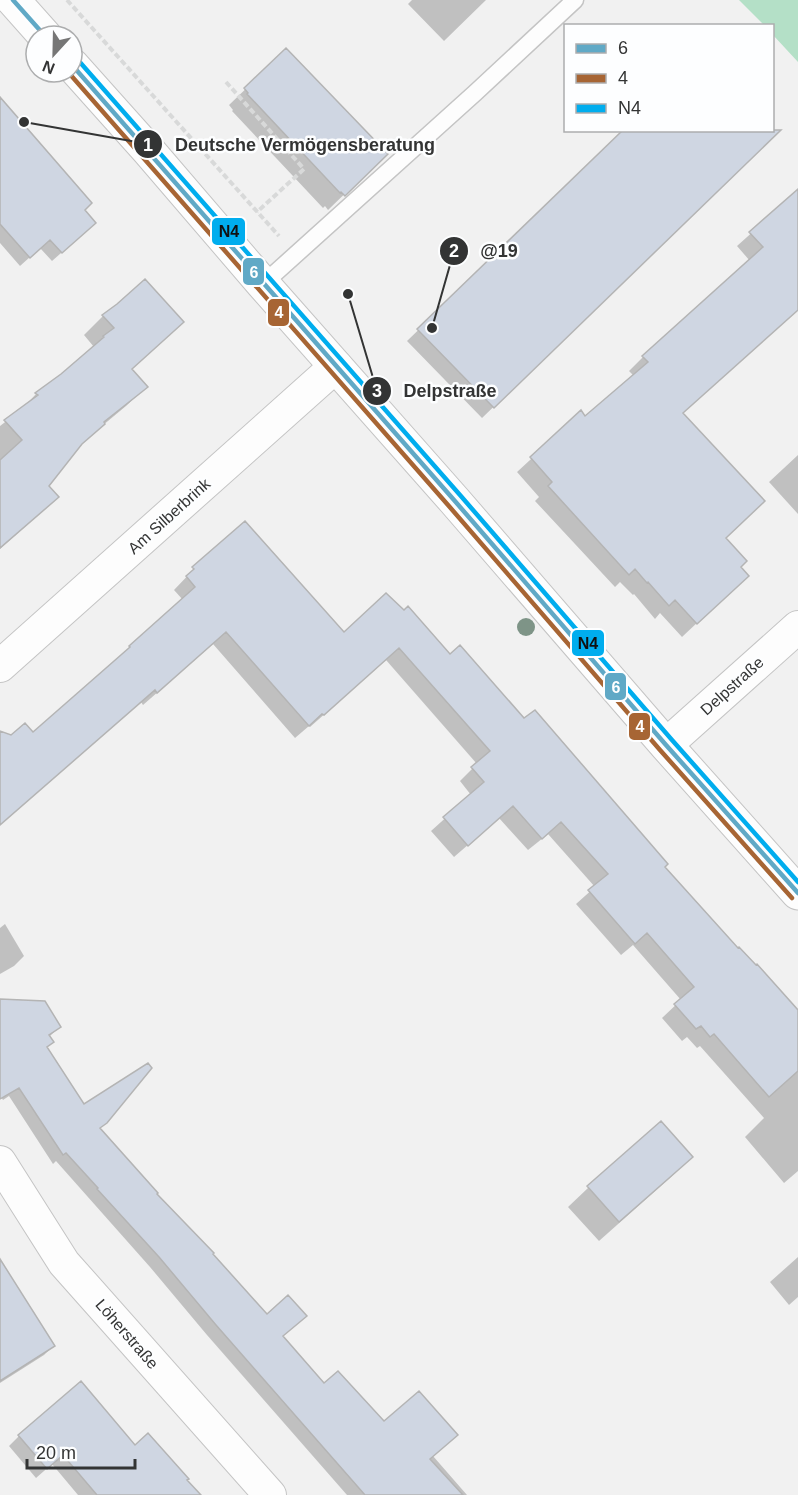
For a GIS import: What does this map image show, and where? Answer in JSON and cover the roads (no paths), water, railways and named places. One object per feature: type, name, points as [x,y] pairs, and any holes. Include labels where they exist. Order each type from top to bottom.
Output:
[{"type":"street","points":[[13,0],[34,24]]},
{"type":"street","points":[[84,78],[798,893]]},
{"type":"street","name":"Am Silberbrink","points":[[0,666],[336,366]]},
{"type":"street","name":"Delpstraße","points":[[666,745],[798,627]]},
{"type":"street","name":"Löherstraße","points":[[0,1162],[64,1263],[270,1495]]},
{"type":"lane","points":[[263,284],[575,0]]},
{"type":"place","name":"Deutsche Vermögensberatung","points":[[24,122]]},
{"type":"place","name":"Delpstraße","points":[[348,294]]},
{"type":"place","name":"@19","points":[[432,328]]}]
